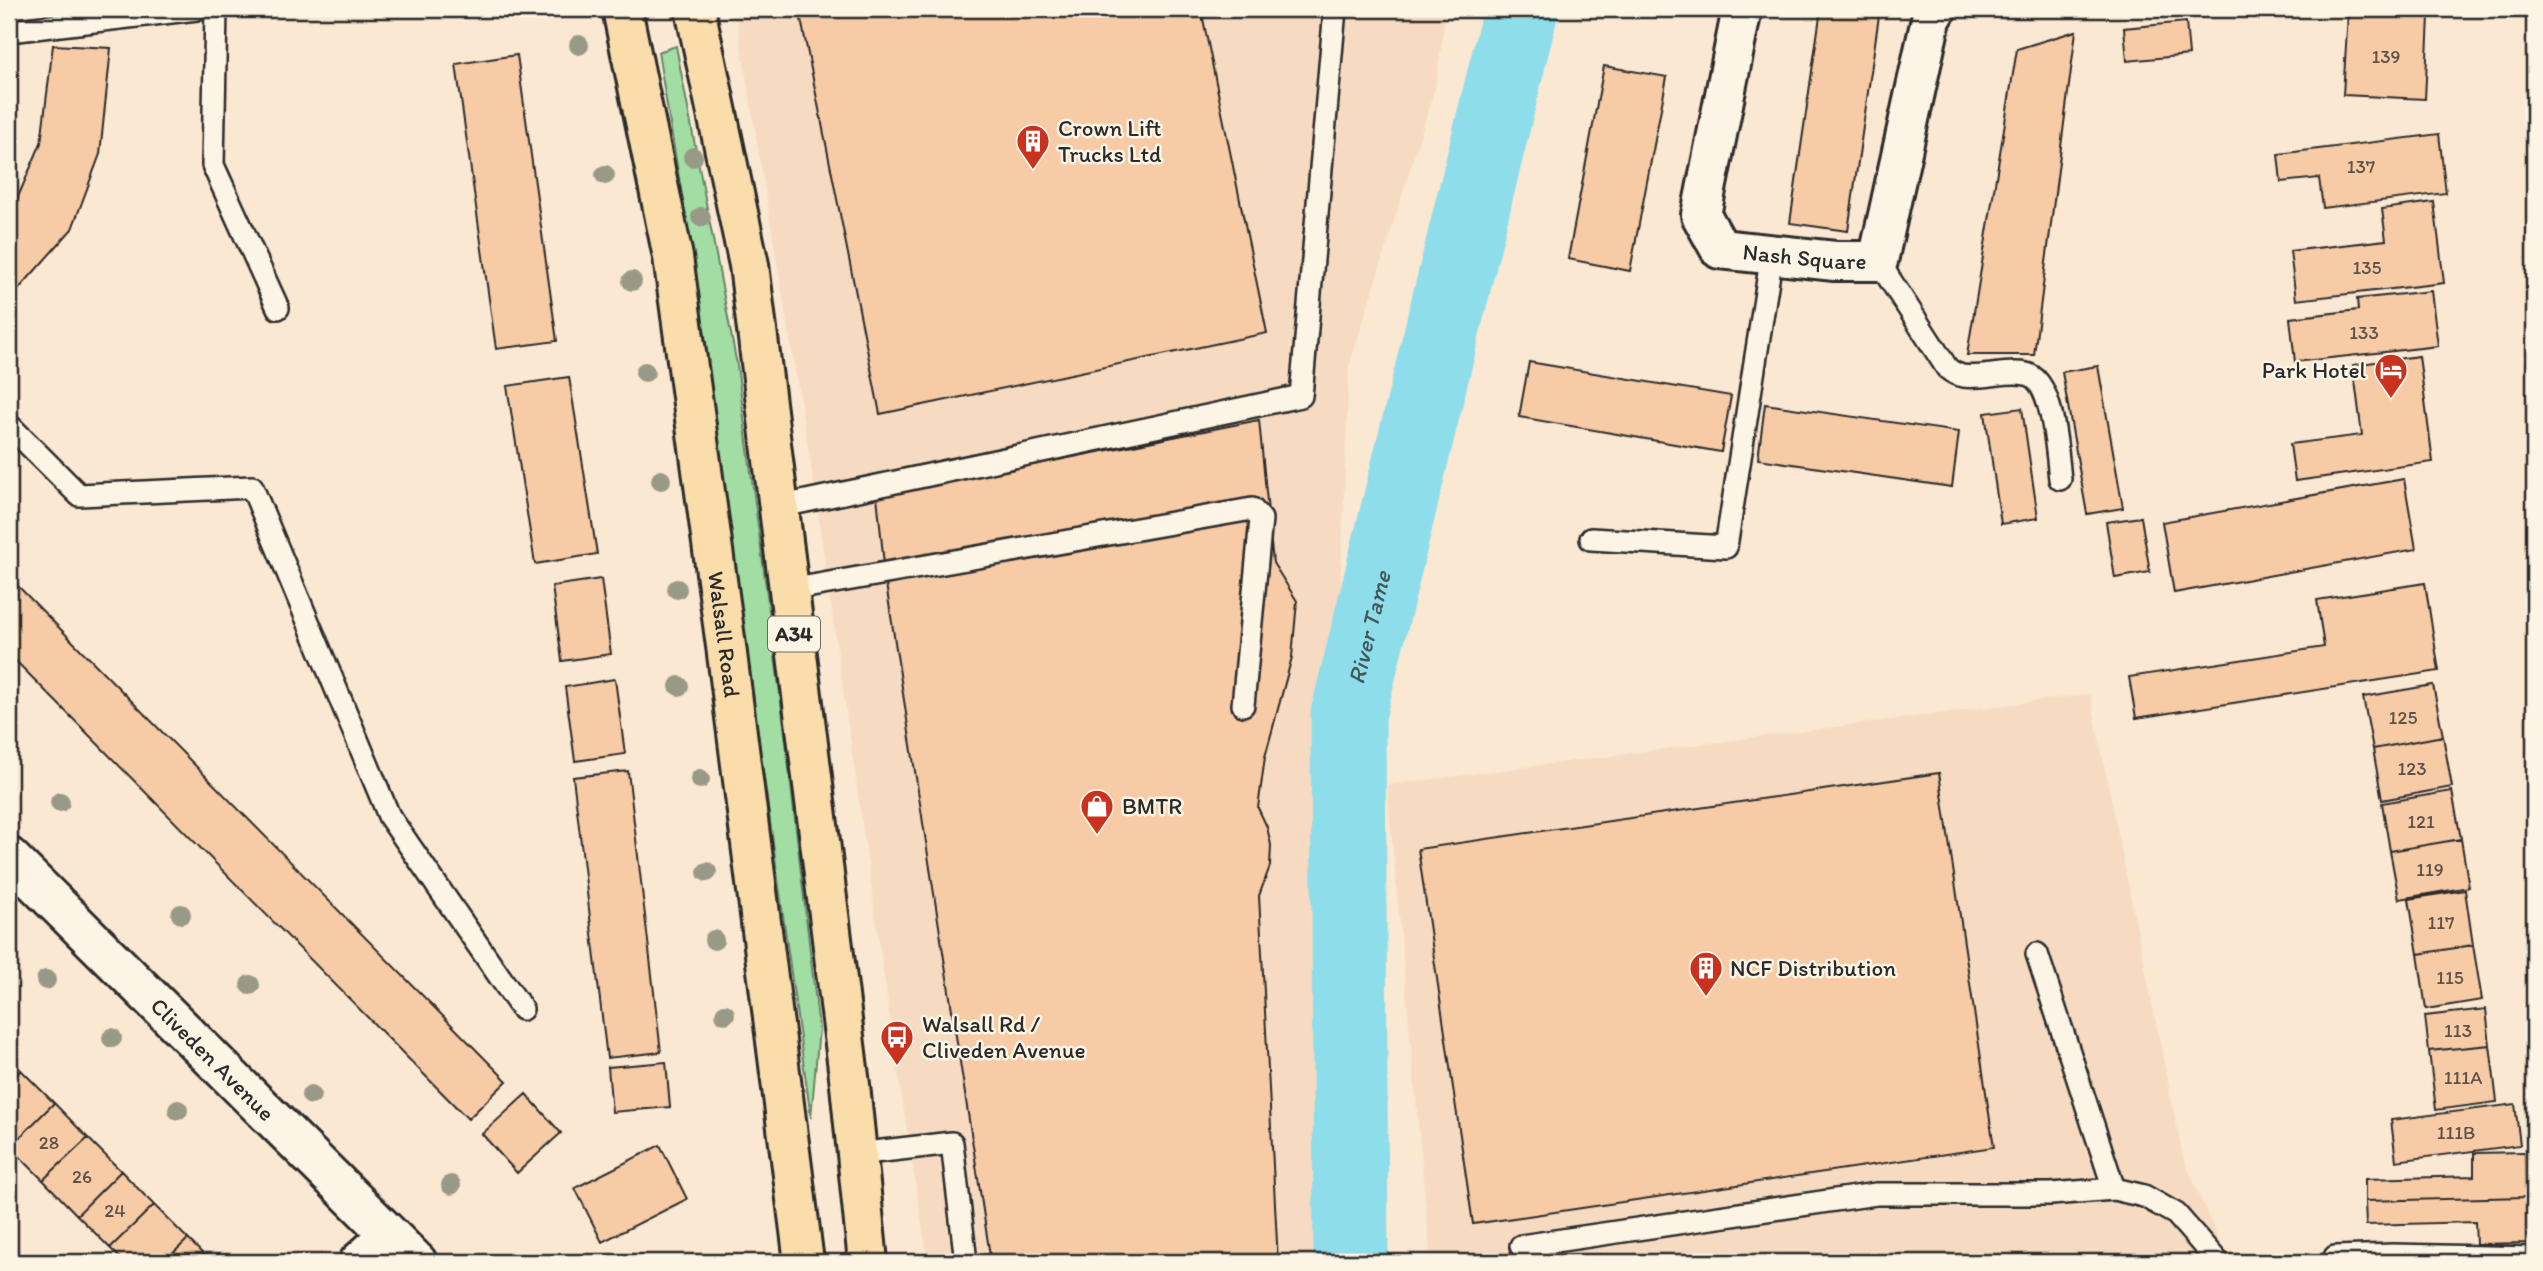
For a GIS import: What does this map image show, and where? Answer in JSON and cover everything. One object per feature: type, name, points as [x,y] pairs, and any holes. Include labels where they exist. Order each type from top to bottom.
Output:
[{"type":"highway","name":"Walsall Road","points":[[622,9],[673,257],[726,646],[804,1262]]},
{"type":"highway","name":"A34","points":[[695,9],[749,265],[850,1085],[868,1262]]},
{"type":"street","name":"Nash Square","points":[[1742,9],[1701,215],[1720,249],[1835,261],[1878,261],[1931,19],[1937,9]]},
{"type":"street","name":"Cliveden Avenue","points":[[9,857],[417,1262]]},
{"type":"street","points":[[850,1085],[855,1262]]},
{"type":"street","points":[[359,1262],[389,1235]]},
{"type":"lane","points":[[9,31],[197,9]]},
{"type":"lane","points":[[216,9],[213,164],[278,308]]},
{"type":"lane","points":[[778,507],[1301,396],[1335,9]]},
{"type":"lane","points":[[1591,539],[1726,547],[1772,254]]},
{"type":"lane","points":[[1878,261],[1947,368],[1955,375],[1965,378],[2029,374],[2040,383],[2048,399],[2060,479]]},
{"type":"lane","points":[[9,425],[79,495],[252,487],[389,816],[522,1009]]},
{"type":"lane","points":[[789,590],[1252,509],[1261,519],[1243,705]]},
{"type":"lane","points":[[2037,954],[2114,1189]]},
{"type":"lane","points":[[857,1154],[952,1143],[966,1262]]},
{"type":"lane","points":[[1521,1246],[1876,1194],[2051,1194],[2114,1189],[2144,1196],[2176,1214],[2218,1262]]},
{"type":"lane","points":[[2333,1262],[2335,1257],[2393,1255],[2534,1258]]},
{"type":"shaded area","points":[[735,9],[1446,9],[1436,85],[1349,367],[1315,1262],[928,1262],[897,1067],[811,466]]},
{"type":"shaded area","points":[[2090,694],[2183,1157],[2228,1262],[1431,1262],[1387,785]]},
{"type":"green space","points":[[676,46],[737,365],[784,725],[819,1029],[811,1118],[692,256],[658,52]]},
{"type":"building","points":[[49,9],[76,9],[50,13]]},
{"type":"building","name":"Crown Lift Trucks Ltd","points":[[799,9],[1201,9],[1267,333],[880,414]]},
{"type":"building","points":[[1821,9],[1880,9],[1848,231],[1790,223]]},
{"type":"building","points":[[2348,9],[2430,9],[2429,17],[2348,12]]},
{"type":"building","points":[[2348,12],[2429,17],[2425,99],[2343,95]]},
{"type":"building","points":[[2186,22],[2189,55],[2127,61],[2124,28]]},
{"type":"building","points":[[2076,31],[2034,355],[1967,355],[2017,49]]},
{"type":"building","points":[[53,45],[111,48],[100,154],[72,229],[9,300],[9,218],[41,143]]},
{"type":"building","points":[[517,55],[557,341],[496,349],[456,64]]},
{"type":"building","points":[[1604,66],[1667,77],[1630,271],[1568,259]]},
{"type":"building","points":[[2439,134],[2446,193],[2323,208],[2319,178],[2281,182],[2278,154]]},
{"type":"building","points":[[2434,202],[2444,283],[2296,300],[2290,251],[2386,240],[2382,209]]},
{"type":"building","points":[[2431,291],[2438,346],[2295,362],[2290,318],[2358,310],[2357,299]]},
{"type":"building","name":"Park Hotel","points":[[2419,356],[2433,462],[2295,481],[2290,444],[2362,435],[2353,365]]},
{"type":"building","points":[[1529,362],[1731,396],[1721,452],[1519,417]]},
{"type":"building","points":[[2098,366],[2123,508],[2087,514],[2062,372]]},
{"type":"building","points":[[569,377],[597,554],[535,564],[507,386]]},
{"type":"building","points":[[1765,404],[1959,432],[1952,487],[1758,459]]},
{"type":"building","points":[[2022,408],[2038,518],[2001,524],[1985,413]]},
{"type":"building","name":"BMTR","points":[[1259,420],[1273,563],[1297,601],[1292,657],[1265,757],[1258,808],[1267,827],[1271,845],[1270,866],[1259,896],[1278,1262],[991,1262],[886,584],[877,496]]},
{"type":"building","points":[[2404,479],[2416,549],[2174,593],[2162,522]]},
{"type":"building","points":[[2141,517],[2150,572],[2115,578],[2106,522]]},
{"type":"building","points":[[9,577],[507,1081],[468,1119],[9,654]]},
{"type":"building","points":[[601,579],[611,654],[562,661],[552,586]]},
{"type":"building","points":[[2425,583],[2439,671],[2136,718],[2129,677],[2324,647],[2317,600]]},
{"type":"building","points":[[615,679],[625,754],[575,761],[565,687]]},
{"type":"building","points":[[2433,685],[2443,736],[2373,749],[2363,697]]},
{"type":"building","points":[[2443,736],[2452,787],[2382,800],[2373,749]]},
{"type":"building","points":[[628,771],[661,1052],[607,1058],[573,777]]},
{"type":"building","name":"NCF Distribution","points":[[1939,773],[1994,1147],[1473,1224],[1418,849]]},
{"type":"building","points":[[2452,791],[2461,839],[2390,851],[2382,803]]},
{"type":"building","points":[[2461,839],[2469,887],[2399,899],[2390,851]]},
{"type":"building","points":[[2465,890],[2473,945],[2418,954],[2409,899]]},
{"type":"building","points":[[2473,945],[2482,1000],[2426,1009],[2418,954]]},
{"type":"building","points":[[2486,1009],[2490,1045],[2429,1051],[2425,1016]]},
{"type":"building","points":[[2490,1045],[2497,1102],[2436,1110],[2429,1051]]},
{"type":"building","points":[[9,1057],[21,1070],[9,1082]]},
{"type":"building","points":[[666,1062],[670,1107],[612,1112],[608,1067]]},
{"type":"building","points":[[21,1070],[54,1103],[10,1147],[9,1082]]},
{"type":"building","points":[[526,1094],[561,1133],[517,1173],[482,1134]]},
{"type":"building","points":[[54,1103],[88,1138],[43,1180],[10,1147]]},
{"type":"building","points":[[2515,1104],[2520,1145],[2396,1161],[2391,1120]]},
{"type":"building","points":[[88,1138],[121,1171],[77,1215],[43,1180]]},
{"type":"building","points":[[660,1145],[687,1199],[602,1242],[575,1188]]},
{"type":"building","points":[[2525,1152],[2526,1197],[2365,1201],[2365,1179],[2474,1176],[2474,1153]]},
{"type":"building","points":[[121,1171],[154,1205],[110,1248],[77,1215]]},
{"type":"building","points":[[2526,1197],[2528,1243],[2476,1244],[2475,1222],[2366,1225],[2365,1201]]},
{"type":"building","points":[[154,1205],[188,1239],[164,1262],[124,1262],[110,1248]]},
{"type":"building","points":[[188,1239],[211,1262],[164,1262]]},
{"type":"waterway","name":"River Tame","points":[[1351,1262],[1348,715],[1521,9]]},
{"type":"place","name":"Crown Lift Trucks Ltd","points":[[1033,171]]},
{"type":"place","name":"Park Hotel","points":[[2391,400]]},
{"type":"place","name":"BMTR","points":[[1097,836]]},
{"type":"place","name":"NCF Distribution","points":[[1706,998]]},
{"type":"place","name":"Walsall Rd / Cliveden Avenue","points":[[897,1067]]}]
